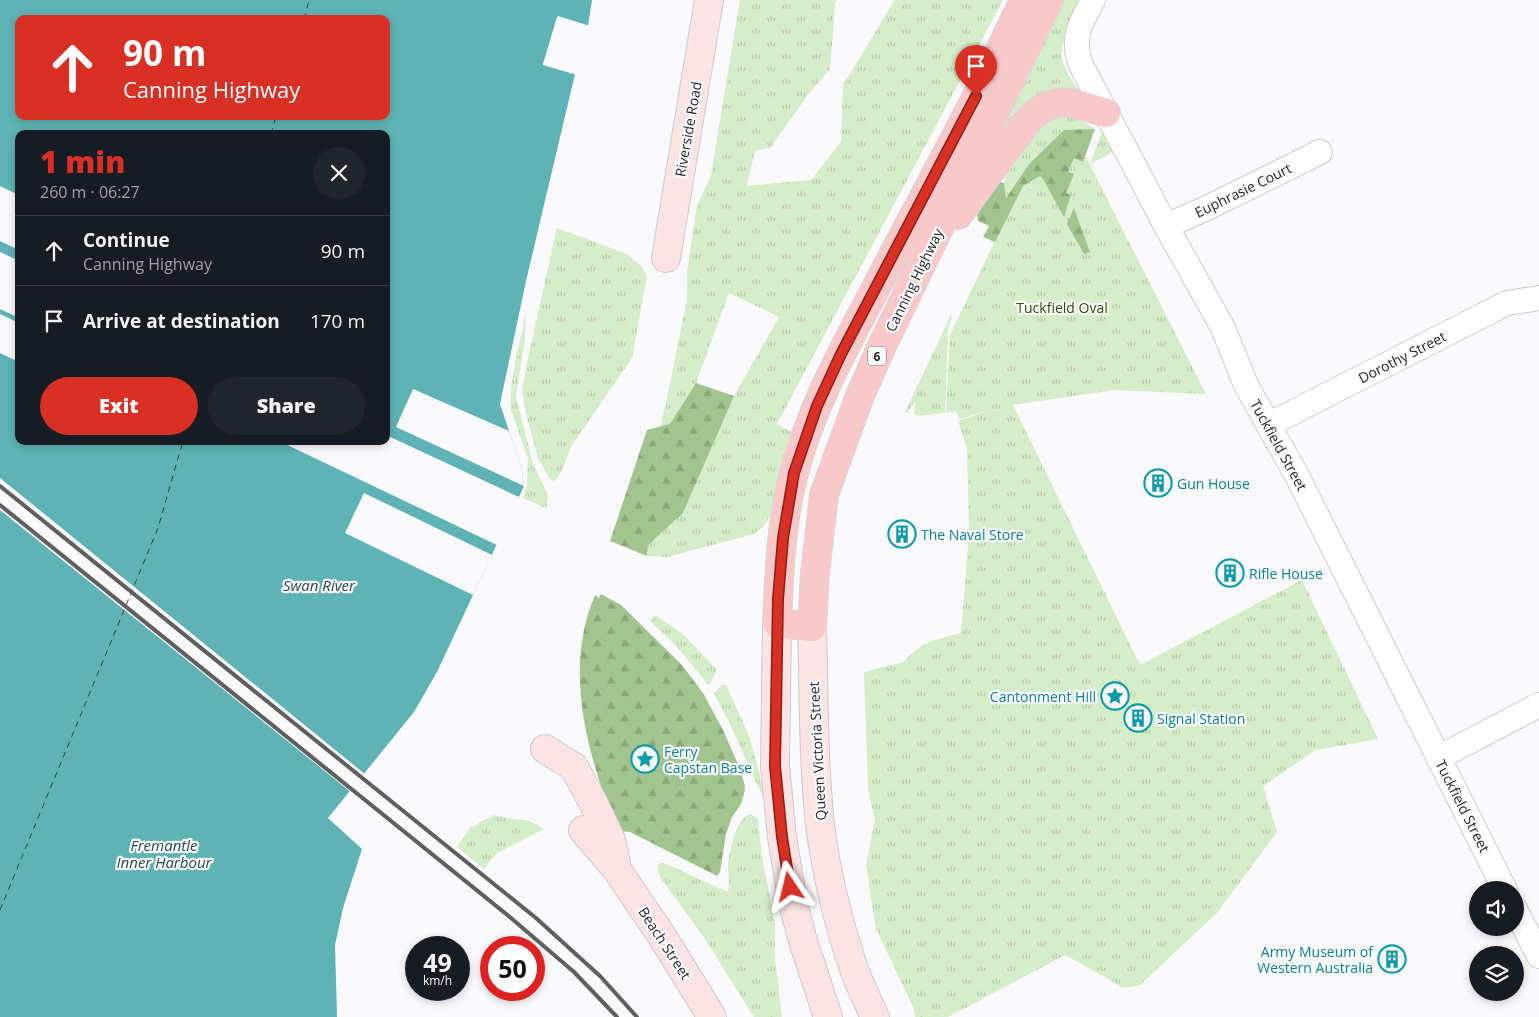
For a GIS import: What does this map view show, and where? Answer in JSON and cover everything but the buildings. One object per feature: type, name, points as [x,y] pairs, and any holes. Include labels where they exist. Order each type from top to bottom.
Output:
[{"type":"main road","name":"Riverside Road","points":[[666,258],[709,0]]},
{"type":"main road","name":"Canning Highway","points":[[778,611],[783,538],[794,473],[817,406],[841,354],[1024,0]]},
{"type":"main road","name":"Canning Highway","points":[[812,614],[824,495],[859,398],[877,356],[1049,0]]},
{"type":"main road","points":[[923,261],[1028,120],[1038,110],[1060,101],[1106,113]]},
{"type":"main road","points":[[812,614],[778,611],[775,766],[782,837],[800,932],[828,1017]]},
{"type":"main road","name":"Queen Victoria Street","points":[[812,614],[816,760],[821,826],[830,879],[840,921],[856,972],[875,1017]]},
{"type":"main road","name":"Beach Street","points":[[545,749],[574,767],[611,840],[617,870]]},
{"type":"main road","name":"Beach Street","points":[[583,830],[617,870],[662,936],[712,1017]]},
{"type":"street","name":"Tuckfield Street","points":[[1093,0],[1080,25],[1076,43],[1081,65],[1222,328],[1246,385],[1296,474],[1501,881]]},
{"type":"street","name":"Euphrasie Court","points":[[1166,226],[1207,208],[1320,152]]},
{"type":"street","name":"Dorothy Street","points":[[1268,425],[1507,303],[1539,298]]},
{"type":"street","points":[[1438,758],[1539,705]]},
{"type":"street","points":[[1524,927],[1539,956]]},
{"type":"green space","points":[[740,0],[837,0],[835,4],[830,69],[810,92],[770,148],[755,151],[747,186],[811,180],[841,142],[843,85],[895,0],[1003,0],[777,424],[793,433],[780,475],[771,515],[763,527],[754,534],[667,557],[647,556],[648,545],[683,513],[734,396],[779,317],[729,293],[696,383],[670,424],[660,427],[687,299],[687,272],[697,205],[711,175]]},
{"type":"green space","points":[[1063,0],[1082,0],[1068,29],[1062,52],[1065,68],[1081,94],[982,166]]},
{"type":"green space","points":[[1062,115],[1079,119],[1095,129],[1064,131],[1029,164],[1005,199],[1004,184],[1006,175],[1018,153],[1044,125],[1053,118]]},
{"type":"green space","points":[[1095,129],[1083,162],[1074,158],[1068,172],[1074,174],[1066,193],[1071,195],[1064,217],[1040,176],[1023,186],[995,242],[983,237],[989,226],[978,221],[977,215],[996,184],[999,182],[1004,183],[1006,198],[1029,164],[1064,130]]},
{"type":"green space","points":[[1102,132],[1113,152],[1090,164]]},
{"type":"green space","name":"Tuckfield Oval","points":[[1060,150],[1087,159],[1206,394],[1114,390],[1013,405],[1140,665],[1302,580],[1378,739],[1316,750],[1263,786],[1277,832],[1217,913],[1140,985],[1124,988],[1065,955],[948,1017],[915,1017],[914,1009],[876,929],[866,865],[875,819],[868,791],[864,672],[903,662],[917,649],[931,641],[961,633],[969,532],[967,448],[958,421],[995,408],[960,419],[956,411],[946,413],[950,335],[1023,182]]},
{"type":"green space","points":[[1074,208],[1090,252],[1084,254],[1067,224]]},
{"type":"green space","points":[[557,228],[627,254],[642,267],[647,277],[632,358],[572,445],[557,479],[554,481],[550,479],[538,458],[525,410],[522,389]]},
{"type":"green space","points":[[526,312],[525,339],[516,396],[533,464],[547,493],[546,508],[523,498],[527,485],[528,459],[511,410],[511,387]]},
{"type":"green space","points":[[952,313],[948,331],[945,413],[917,416],[914,413],[915,402],[907,413],[905,412]]},
{"type":"green space","points":[[696,383],[734,396],[683,513],[648,545],[647,556],[610,541],[647,430],[670,424]]},
{"type":"green space","points":[[601,594],[621,605],[682,665],[703,693],[724,732],[740,769],[745,786],[744,794],[741,804],[732,817],[726,834],[720,872],[717,876],[630,832],[617,831],[597,774],[589,744],[580,684],[585,624],[595,595],[599,598]]},
{"type":"green space","points":[[655,615],[683,634],[717,670],[710,684],[707,684],[680,651],[650,621]]},
{"type":"green space","points":[[721,685],[726,685],[750,738],[765,802],[728,720],[714,694]]},
{"type":"green space","points":[[750,814],[758,820],[762,857],[775,923],[775,958],[782,1017],[754,1017],[703,936],[660,877],[657,868],[660,863],[664,863],[728,892],[728,864],[732,843],[737,828],[745,817]]},
{"type":"green space","points":[[495,815],[525,820],[544,829],[497,853],[484,869],[457,847],[471,826],[474,827]]},
{"type":"water","name":"Swan River","points":[[0,0],[592,0],[588,26],[557,17],[543,64],[575,74],[526,281],[500,404],[522,470],[524,486],[437,672],[414,712],[328,818],[362,849],[343,908],[335,945],[337,1017],[0,1017]]},
{"type":"pier","points":[[558,16],[590,26],[587,28],[559,20],[546,63],[576,72],[577,75],[543,65]]},
{"type":"pier","points":[[0,186],[15,193],[15,248],[0,241]]},
{"type":"pier","points":[[0,252],[15,259],[15,316],[0,309]]},
{"type":"pier","points":[[0,314],[15,321],[15,360],[0,353]]},
{"type":"pier","points":[[413,389],[509,431],[522,470],[524,486],[396,427]]},
{"type":"pier","points":[[390,437],[521,498],[499,546],[287,445],[390,445]]},
{"type":"pier","points":[[0,478],[366,775],[352,793],[0,510]]},
{"type":"pier","points":[[364,493],[492,555],[473,595],[345,533]]},
{"type":"ferry route","points":[[305,15],[309,0]]},
{"type":"ferry route","points":[[272,130],[275,120]]},
{"type":"ferry route","points":[[0,910],[158,528],[182,445]]},
{"type":"railway","points":[[0,486],[536,918],[600,976],[637,1017]]},
{"type":"railway","points":[[0,505],[511,918],[574,972],[617,1017]]},
{"type":"place","name":"Gun House","points":[[1158,483]]},
{"type":"place","name":"The Naval Store","points":[[902,534]]},
{"type":"place","name":"Rifle House","points":[[1230,573]]},
{"type":"place","name":"Cantonment Hill","points":[[1115,696]]},
{"type":"place","name":"Signal Station","points":[[1138,718]]},
{"type":"place","name":"Ferry Capstan Base","points":[[645,759]]},
{"type":"place","name":"Army Museum of Western Australia","points":[[1392,959]]},
{"type":"route","points":[[790,887],[782,837],[775,766],[776,656],[783,538],[794,473],[817,406],[841,354],[976,96]]},
{"type":"water label","name":"Fremantle Inner Harbour","points":[[164,854]]}]
